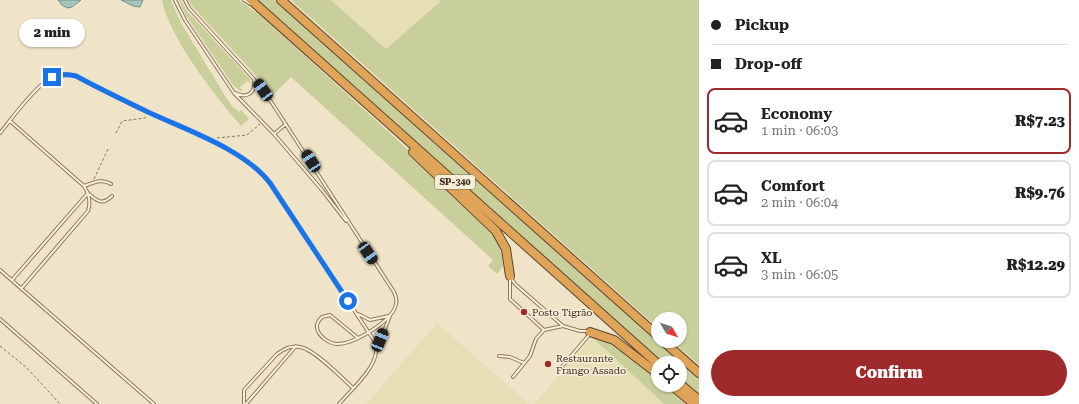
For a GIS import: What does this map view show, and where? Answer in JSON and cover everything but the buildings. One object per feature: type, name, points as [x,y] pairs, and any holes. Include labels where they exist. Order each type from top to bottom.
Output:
[{"type":"highway","name":"SP-340","points":[[251,0],[651,358]]},
{"type":"highway","name":"SP-340","points":[[281,0],[651,330]]},
{"type":"highway","points":[[326,66],[352,95],[496,232],[506,249],[510,276]]},
{"type":"highway","points":[[590,332],[614,340],[651,369]]},
{"type":"highway","points":[[671,348],[699,373]]},
{"type":"highway","points":[[687,390],[699,400]]},
{"type":"highway","points":[[680,392],[694,404]]},
{"type":"lane","points":[[176,0],[185,20],[234,93],[274,134],[322,190],[353,230]]},
{"type":"lane","points":[[185,0],[189,8],[254,78],[286,124],[394,292],[396,304],[390,315],[374,360],[370,368],[339,404]]},
{"type":"lane","points":[[244,0],[277,22]]},
{"type":"lane","points":[[0,133],[42,84],[52,77],[60,74],[67,74],[76,76],[148,112],[208,139],[251,163],[264,175],[357,314],[374,342],[377,351]]},
{"type":"lane","points":[[234,93],[244,96],[248,94],[253,90],[254,78]]},
{"type":"lane","points":[[10,121],[84,186],[94,199],[101,202],[107,202],[112,196]]},
{"type":"lane","points":[[274,134],[286,124]]},
{"type":"lane","points":[[84,186],[101,181],[106,181],[111,184]]},
{"type":"lane","points":[[12,280],[88,193]]},
{"type":"lane","points":[[21,289],[88,211],[90,205],[88,193]]},
{"type":"lane","points":[[0,270],[154,404]]},
{"type":"lane","points":[[510,276],[515,284],[563,326],[590,332],[586,339],[560,369]]},
{"type":"lane","points":[[510,276],[510,299],[544,330]]},
{"type":"lane","points":[[357,314],[370,320],[390,315]]},
{"type":"lane","points":[[358,338],[330,315],[322,317],[318,323],[317,328],[320,334],[330,342],[343,344],[358,338],[369,333],[390,315]]},
{"type":"lane","points":[[0,320],[97,404]]},
{"type":"lane","points":[[514,377],[530,356],[536,339],[544,330],[563,326]]},
{"type":"lane","points":[[245,404],[244,390],[277,354],[283,350],[296,346],[307,349],[353,388]]},
{"type":"lane","points":[[245,404],[296,346]]},
{"type":"lane","points":[[499,356],[524,363]]},
{"type":"path","points":[[116,133],[122,121],[145,118],[148,112]]},
{"type":"path","points":[[208,139],[247,135],[262,123]]},
{"type":"path","points":[[92,184],[108,149]]},
{"type":"path","points":[[0,346],[27,368],[60,404]]},
{"type":"shaded area","points":[[331,0],[439,0],[441,2],[386,49]]},
{"type":"shaded area","points":[[437,323],[529,404],[366,404]]},
{"type":"shaded area","points":[[592,337],[664,404],[534,404]]},
{"type":"green space","points":[[162,0],[171,0],[181,23],[227,99],[233,107],[239,112],[241,110],[249,119],[241,126],[211,89],[184,50],[168,20]]},
{"type":"green space","points":[[179,0],[181,0],[187,11],[250,79],[250,83],[247,81],[240,87],[243,91],[240,91],[233,85],[185,14]]},
{"type":"green space","points":[[188,0],[239,0],[260,15],[403,145],[488,228],[499,245],[504,265],[497,274],[488,266],[493,260],[291,77],[274,94],[270,95],[258,78]]},
{"type":"green space","points":[[256,0],[276,0],[651,335],[651,348],[665,348],[674,356],[655,356]]},
{"type":"green space","points":[[291,0],[331,0],[386,49],[440,2],[439,0],[699,0],[699,365],[680,348],[687,348],[687,312],[651,312],[651,322]]},
{"type":"green space","points":[[592,337],[614,343],[651,375],[651,392]]},
{"type":"green space","points":[[687,367],[699,378],[699,395],[687,384]]},
{"type":"green space","points":[[651,392],[671,392],[685,404],[664,404]]},
{"type":"water","points":[[58,0],[81,0],[72,7],[67,8]]},
{"type":"water","points":[[121,0],[143,0],[140,7],[133,6]]},
{"type":"place","name":"Posto Tigrão","points":[[524,312]]},
{"type":"place","name":"Restaurante Frango Assado","points":[[548,364]]},
{"type":"route","points":[[52,77],[60,74],[76,76],[148,112],[208,139],[251,163],[270,183],[348,301]]}]
